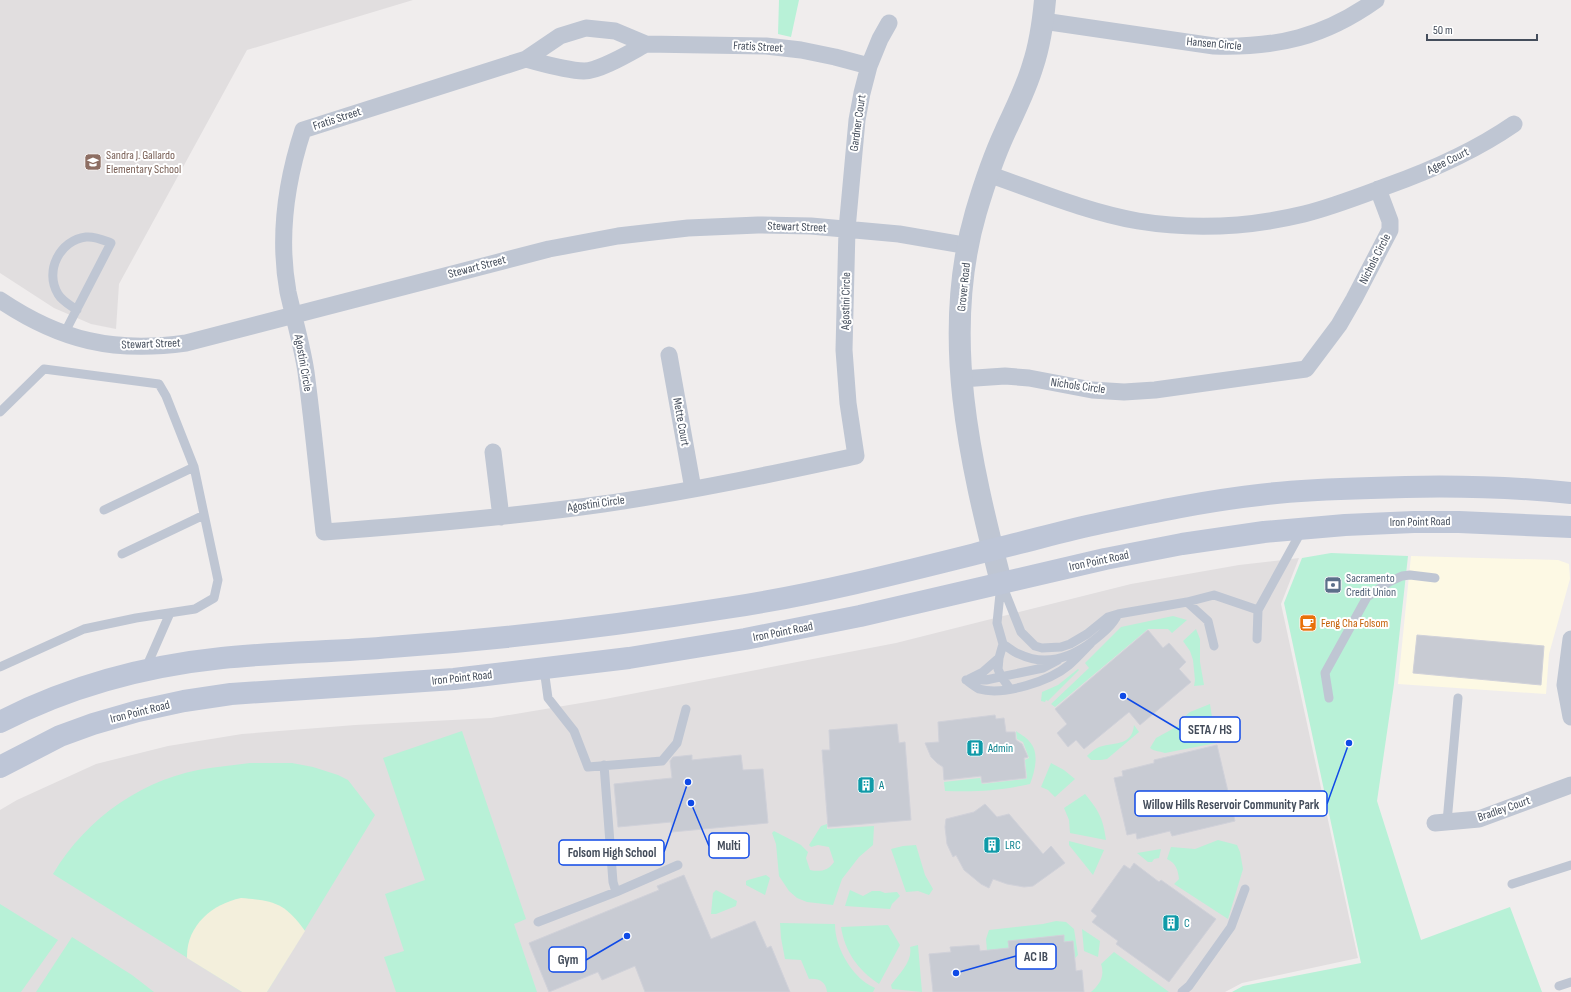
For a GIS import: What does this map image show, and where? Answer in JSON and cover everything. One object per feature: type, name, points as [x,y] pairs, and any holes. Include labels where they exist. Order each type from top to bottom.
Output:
[{"type":"main road","points":[[0,722],[51,700],[84,688],[144,671],[176,665],[222,658],[446,643],[619,623],[736,607],[852,584],[1096,524],[1260,494],[1396,486],[1468,486],[1534,489],[1571,493]]},
{"type":"main road","name":"Iron Point Road","points":[[0,767],[60,736],[93,724],[138,711],[184,701],[231,694],[396,684],[544,669],[629,658],[745,639],[860,616],[1001,582],[1182,544],[1264,532],[1345,525],[1459,522],[1571,527]]},
{"type":"street","name":"Hansen Circle","points":[[1044,10],[1214,46],[1239,47],[1288,41],[1311,34],[1334,26],[1356,14],[1376,0]]},
{"type":"street","name":"Grover Road","points":[[1001,582],[967,427],[961,379],[961,308],[969,246],[976,214],[988,174],[1033,65],[1044,10]]},
{"type":"street","name":"Gardner Court","points":[[847,229],[857,120],[862,93],[869,66],[889,23]]},
{"type":"street","name":"Fratis Street","points":[[294,315],[288,291],[285,260],[284,218],[288,186],[295,155],[303,130],[526,59],[560,36],[586,28],[615,31],[646,44],[766,46],[801,50],[869,66]]},
{"type":"street","name":"Fratis Street","points":[[526,59],[559,67],[585,71],[611,62],[646,44]]},
{"type":"street","name":"Agee Court","points":[[1378,189],[1431,170],[1461,156],[1514,124]]},
{"type":"street","points":[[988,174],[1096,212],[1158,224],[1208,226],[1250,224],[1278,220],[1305,214],[1378,189]]},
{"type":"street","name":"Nichols Circle","points":[[961,379],[1013,376],[1092,390],[1124,392],[1155,390],[1306,369],[1347,312],[1390,230],[1390,221],[1378,189]]},
{"type":"street","name":"Stewart Street","points":[[0,300],[20,314],[41,325],[88,341],[137,347],[162,346],[186,342],[294,315],[549,249],[618,236],[688,228],[758,225],[847,229],[899,234],[969,246]]},
{"type":"street","name":"Agostini Circle","points":[[294,315],[306,372],[324,532],[437,524],[604,504],[693,489],[856,456],[848,403],[844,350],[847,229]]},
{"type":"street","name":"Mette Court","points":[[669,355],[693,489]]},
{"type":"street","points":[[493,452],[501,517]]},
{"type":"street","points":[[1571,639],[1568,678],[1564,684],[1571,718]]},
{"type":"street","name":"Bradley Court","points":[[1441,822],[1479,819],[1571,785]]},
{"type":"lane","points":[[64,334],[77,310],[110,243],[99,238],[86,237],[74,241],[64,248],[56,258],[53,270],[53,282],[58,294],[66,303],[77,310]]},
{"type":"lane","points":[[0,412],[44,369],[159,384],[166,396],[194,467],[218,580],[214,598],[195,609],[136,618],[84,629],[0,667]]},
{"type":"lane","points":[[104,510],[194,467]]},
{"type":"lane","points":[[122,554],[204,515]]},
{"type":"lane","points":[[1258,639],[1258,610],[1302,529]]},
{"type":"lane","points":[[1328,698],[1325,673],[1367,597],[1389,582],[1402,576],[1435,578]]},
{"type":"lane","points":[[1001,582],[1020,632],[1035,646],[1050,648],[1070,644],[1087,634],[1108,617],[1187,602],[1214,595],[1258,610]]},
{"type":"lane","points":[[1001,582],[997,623],[1003,644],[998,658],[998,669],[1010,689]]},
{"type":"lane","points":[[1187,602],[1208,621],[1214,646]]},
{"type":"lane","points":[[144,671],[170,613]]},
{"type":"lane","points":[[966,680],[979,688],[1001,691],[1031,684],[1049,677],[1068,665],[1114,621],[1118,614]]},
{"type":"lane","points":[[966,680],[986,680],[1043,668],[1058,659],[1076,653],[1091,643]]},
{"type":"lane","points":[[1003,644],[1019,654],[1042,659],[1058,659]]},
{"type":"lane","points":[[966,680],[983,672],[998,658]]},
{"type":"lane","points":[[544,669],[548,698],[574,731],[588,766],[662,761],[677,743],[686,709]]},
{"type":"lane","points":[[1441,822],[1458,698]]},
{"type":"lane","points":[[604,765],[613,882],[616,892]]},
{"type":"lane","points":[[538,922],[616,892],[678,865]]},
{"type":"lane","points":[[1512,884],[1571,865]]},
{"type":"lane","points":[[1182,992],[1189,986],[1231,927],[1245,889]]},
{"type":"lane","points":[[1559,986],[1571,982]]},
{"type":"shaded area","name":"Sandra J. Gallardo Elementary School","points":[[0,0],[413,0],[247,50],[119,284],[116,329],[91,324],[54,308],[0,273]]},
{"type":"shaded area","points":[[1411,556],[1558,560],[1569,564],[1570,579],[1549,654],[1546,694],[1398,684]]},
{"type":"shaded area","points":[[1299,558],[1281,604],[1358,958],[1242,983],[1225,992],[0,992],[0,810],[17,800],[96,764],[168,746],[242,734],[355,725],[491,718],[605,699],[896,643],[1131,584],[1239,565]]},
{"type":"green space","points":[[779,0],[799,0],[791,37],[778,34]]},
{"type":"green space","points":[[1331,553],[1408,556],[1394,684],[1377,801],[1421,940],[1510,907],[1542,992],[1232,992],[1243,986],[1361,963],[1284,603],[1302,558]]},
{"type":"green space","points":[[1173,616],[1187,620],[1172,633],[1168,629],[1148,629],[1055,707],[1051,704],[1089,668],[1085,663],[1121,627]]},
{"type":"green space","points":[[1196,629],[1200,639],[1200,662],[1204,685],[1194,686],[1195,680],[1193,660],[1190,651],[1183,641]]},
{"type":"green space","points":[[1078,669],[1079,670],[1048,701],[1041,701],[1042,692],[1058,685]]},
{"type":"green space","points":[[1210,704],[1216,743],[1165,753],[1150,748],[1156,738],[1178,726],[1183,718],[1190,712]]},
{"type":"green space","points":[[1134,725],[1139,732],[1107,759],[1091,760],[1087,756],[1097,748],[1125,741],[1132,732]]},
{"type":"green space","points":[[462,731],[526,919],[514,924],[537,992],[396,992],[384,957],[404,951],[385,894],[425,880],[383,758]]},
{"type":"green space","points":[[1016,731],[1028,740],[1034,751],[1036,762],[1030,784],[988,790],[945,791],[944,782],[980,778],[982,784],[1027,778],[1025,760],[1029,758],[1023,742],[1017,739]]},
{"type":"green space","points":[[250,763],[292,763],[313,767],[338,775],[348,780],[375,815],[267,992],[242,992],[53,874],[67,853],[100,818],[141,790],[163,780],[186,773],[210,768]]},
{"type":"green space","points":[[1051,763],[1064,770],[1075,779],[1055,797],[1048,790],[1041,787]]},
{"type":"green space","points":[[1085,794],[1100,815],[1106,840],[1070,833],[1069,820],[1064,808]]},
{"type":"green space","points":[[827,824],[827,829],[874,826],[873,845],[859,857],[842,879],[833,905],[807,902],[797,898],[789,891],[779,876],[776,844],[772,833],[774,831],[801,845],[808,852],[806,858],[810,870],[820,871],[826,869],[834,862],[829,847],[818,845],[811,847],[809,845],[821,826]]},
{"type":"green space","points":[[1218,840],[1237,845],[1240,852],[1243,869],[1228,919],[1174,884],[1179,879],[1178,873],[1176,867],[1167,859],[1171,847],[1195,849]]},
{"type":"green space","points":[[1069,841],[1104,850],[1093,875],[1069,845]]},
{"type":"green space","points":[[916,845],[925,875],[933,889],[929,895],[918,891],[906,892],[891,849]]},
{"type":"green space","points":[[1161,849],[1159,858],[1154,859],[1152,862],[1148,862],[1137,853]]},
{"type":"green space","points":[[766,875],[770,878],[765,895],[746,885],[746,881],[748,880]]},
{"type":"green space","points":[[716,890],[737,901],[736,906],[716,914],[711,914],[713,893]]},
{"type":"green space","points":[[850,890],[863,896],[872,891],[880,891],[885,893],[897,892],[900,896],[892,904],[890,909],[845,906]]},
{"type":"green space","points":[[0,904],[58,940],[21,992],[0,992]]},
{"type":"green space","points":[[1056,921],[1066,922],[1074,929],[1078,955],[1075,958],[1073,941],[1064,942],[1063,935],[1009,948],[988,962],[986,939],[989,930],[1043,924]]},
{"type":"green space","points":[[780,923],[835,924],[837,941],[844,956],[857,975],[868,985],[875,988],[873,992],[827,992],[824,983],[816,979],[809,979],[801,960],[785,959]]},
{"type":"green space","points":[[888,925],[900,945],[879,984],[865,973],[854,960],[849,952],[841,927]]},
{"type":"green space","points":[[1082,929],[1100,941],[1098,957],[1084,951]]},
{"type":"green space","points":[[72,937],[132,975],[154,992],[36,992]]},
{"type":"green space","points":[[918,945],[922,992],[892,989],[891,985],[907,962],[910,947]]},
{"type":"green space","points":[[1114,952],[1169,992],[1091,992],[1101,980],[1101,964]]},
{"type":"sand","points":[[241,898],[262,900],[278,905],[291,914],[305,931],[267,992],[242,992],[187,958],[191,936],[203,918],[220,905]]},
{"type":"building","points":[[1148,630],[1163,648],[1169,643],[1186,662],[1179,669],[1191,682],[1140,725],[1129,712],[1084,749],[1076,740],[1068,747],[1057,733],[1067,724],[1055,709]]},
{"type":"building","points":[[1417,635],[1544,646],[1541,685],[1413,673]]},
{"type":"building","name":"Admin","points":[[995,715],[996,719],[1004,718],[1006,732],[1015,732],[1016,740],[1022,744],[1028,757],[1024,758],[1026,778],[982,783],[981,776],[944,780],[943,767],[931,757],[925,743],[939,742],[938,722]]},
{"type":"building","name":"A","points":[[897,724],[899,743],[905,742],[911,820],[828,827],[822,750],[830,750],[829,730]]},
{"type":"building","points":[[1217,745],[1235,821],[1172,836],[1170,831],[1137,839],[1136,833],[1127,835],[1114,778],[1123,776],[1122,771],[1154,763],[1154,760]]},
{"type":"building","points":[[692,755],[692,760],[741,755],[743,770],[763,769],[768,823],[672,832],[671,822],[618,827],[614,784],[672,778],[670,761],[673,757]]},
{"type":"building","name":"LRC","points":[[985,804],[997,817],[1009,814],[1043,854],[1051,846],[1065,863],[1033,886],[1024,887],[1007,884],[993,879],[989,888],[981,884],[964,870],[956,855],[953,857],[947,844],[945,827],[946,819],[974,812]]},
{"type":"building","name":"C","points":[[1134,863],[1159,882],[1161,880],[1216,919],[1169,982],[1116,944],[1118,941],[1092,922],[1097,916],[1091,911],[1124,865],[1130,869]]},
{"type":"building","points":[[684,875],[711,939],[755,921],[767,948],[771,946],[790,992],[645,992],[635,966],[602,980],[598,972],[549,992],[529,943],[659,890],[657,886]]},
{"type":"building","points":[[1064,935],[1064,942],[1073,941],[1076,971],[1082,970],[1084,992],[933,992],[929,954],[951,952],[950,947],[979,945],[980,951],[1009,948],[1008,941]]},
{"type":"place","name":"Sandra J. Gallardo Elementary School","points":[[93,162]]},
{"type":"place","name":"Sacramento Credit Union","points":[[1333,585]]},
{"type":"place","name":"Feng Cha Folsom","points":[[1308,623]]},
{"type":"place","name":"SETA / HS","points":[[1123,696]]},
{"type":"place","name":"Willow Hills Reservoir Community Park","points":[[1349,743]]},
{"type":"place","name":"Admin","points":[[975,748]]},
{"type":"place","name":"Folsom High School","points":[[688,782]]},
{"type":"place","name":"A","points":[[866,785]]},
{"type":"place","name":"Multi","points":[[691,803]]},
{"type":"place","name":"LRC","points":[[992,845]]},
{"type":"place","name":"C","points":[[1171,923]]},
{"type":"place","name":"Gym","points":[[627,936]]},
{"type":"place","name":"AC IB","points":[[956,973]]}]
